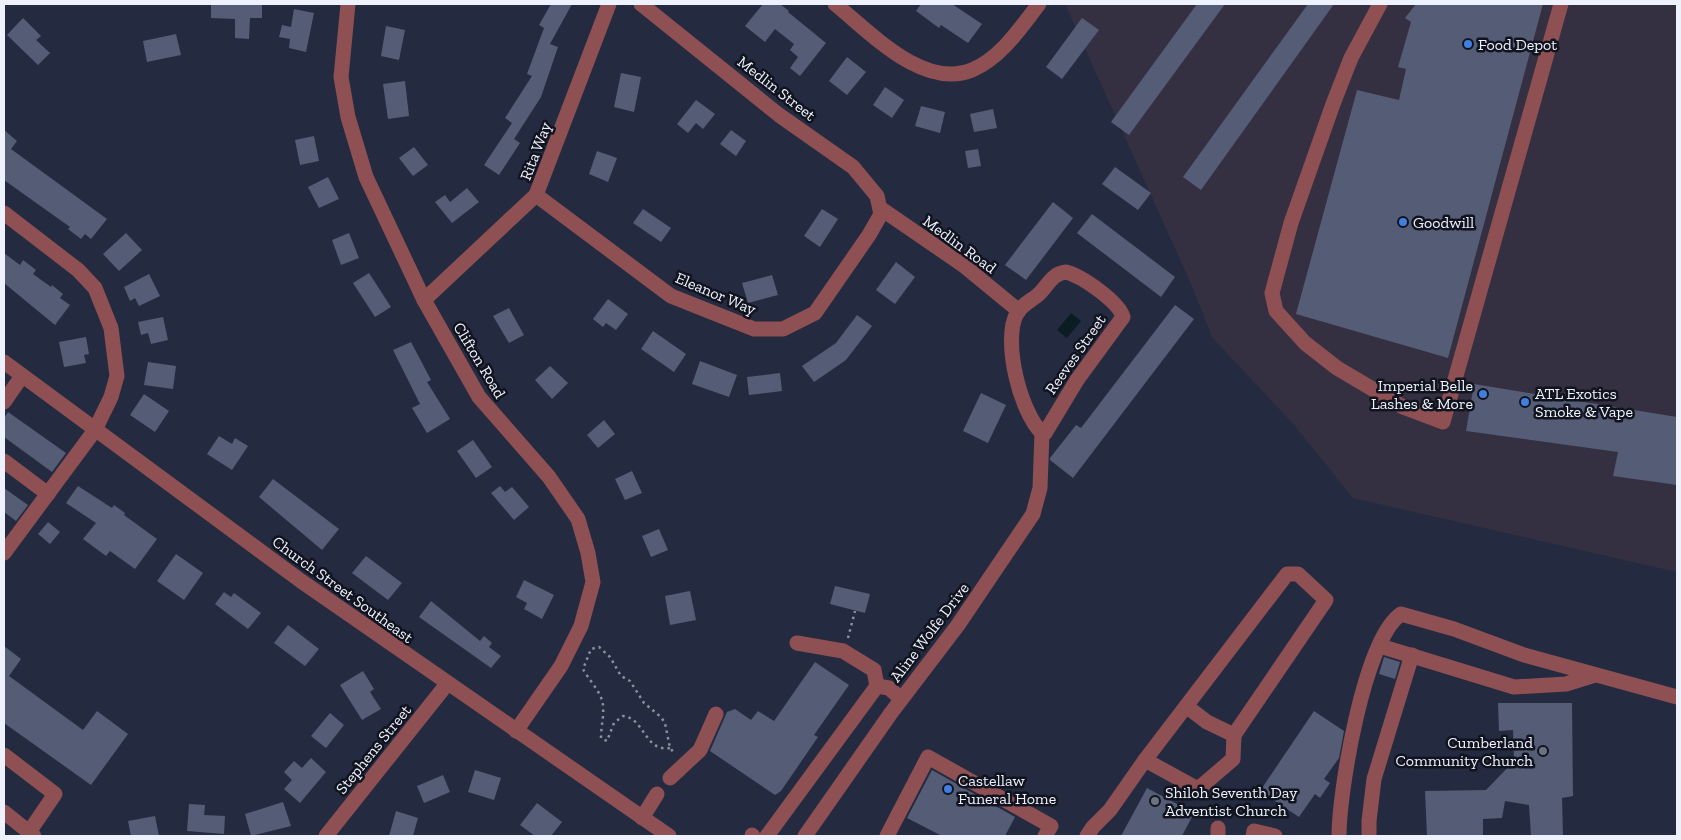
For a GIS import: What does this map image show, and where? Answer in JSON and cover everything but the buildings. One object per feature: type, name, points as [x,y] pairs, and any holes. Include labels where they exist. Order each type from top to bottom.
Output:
[{"type":"street","name":"Clifton Road","points":[[348,4],[341,77],[348,117],[366,177],[424,300],[479,397],[549,477],[578,519],[588,553],[593,582],[581,626],[561,666],[516,731]]},
{"type":"street","name":"Rita Way","points":[[424,300],[536,195],[609,4]]},
{"type":"street","name":"Medlin Street","points":[[641,4],[779,115],[853,167],[877,196],[880,208]]},
{"type":"street","points":[[835,4],[906,61],[932,71],[954,75],[973,70],[994,55],[1016,34],[1040,4]]},
{"type":"street","points":[[1380,4],[1350,58],[1291,223],[1272,293],[1276,311],[1311,348],[1337,368],[1402,407],[1443,422],[1561,4]]},
{"type":"street","name":"Eleanor Way","points":[[536,195],[671,296],[754,329],[783,329],[815,313],[869,235],[881,214],[880,208]]},
{"type":"street","name":"Medlin Road","points":[[880,208],[964,265],[1018,311]]},
{"type":"street","points":[[4,213],[78,270],[101,300],[111,328],[117,376],[111,397],[94,430],[4,553]]},
{"type":"street","name":"Reeves Street","points":[[1066,272],[1081,279],[1115,303],[1121,310],[1123,317],[1077,380],[1044,433],[1042,433],[1031,419],[1014,365],[1012,337],[1014,320],[1018,311],[1035,299],[1055,276],[1066,272]]},
{"type":"street","name":"Church Street Southeast","points":[[4,362],[301,581],[447,684],[669,836]]},
{"type":"street","points":[[4,402],[22,376]]},
{"type":"street","name":"Aline Wolfe Drive","points":[[805,836],[901,699],[958,625],[1033,514],[1040,488],[1042,433]]},
{"type":"street","points":[[4,461],[48,494]]},
{"type":"street","points":[[1087,836],[1110,810],[1145,760],[1287,574],[1298,574],[1326,600],[1234,735],[1233,759],[1198,789],[1145,760]]},
{"type":"street","points":[[1339,831],[1349,754],[1367,678],[1385,632],[1400,614],[1454,629],[1524,655],[1677,697]]},
{"type":"street","points":[[767,836],[877,686],[874,670],[845,652],[797,643]]},
{"type":"street","points":[[1380,646],[1501,685],[1514,687],[1566,684],[1595,675]]},
{"type":"street","points":[[1370,836],[1374,780],[1412,655]]},
{"type":"street","name":"Stephens Street","points":[[326,836],[447,684]]},
{"type":"street","points":[[877,686],[889,688],[901,699]]},
{"type":"street","points":[[1186,706],[1208,722],[1234,735]]},
{"type":"street","points":[[670,778],[700,750],[716,714]]},
{"type":"street","points":[[4,755],[55,794],[31,834],[4,812]]},
{"type":"street","points":[[887,836],[928,757],[1051,826],[1045,836]]},
{"type":"street","points":[[642,818],[657,794]]},
{"type":"street","points":[[1253,836],[1254,831],[1275,836]]},
{"type":"path","points":[[845,652],[855,611]]},
{"type":"path","points":[[670,748],[655,746],[645,736],[638,722],[630,717],[623,716],[614,723],[607,741],[601,738],[604,706],[594,684],[586,676],[583,668],[591,649],[599,647],[610,657],[621,676],[630,681],[644,703],[661,717],[665,723],[670,748],[685,764]]},
{"type":"shaded area","points":[[1065,4],[1677,4],[1677,572],[1353,498],[1296,427],[1212,337],[1192,286]]},
{"type":"water","points":[[1071,313],[1081,321],[1067,338],[1057,330]]},
{"type":"place","name":"Food Depot","points":[[1468,44]]},
{"type":"place","name":"Goodwill","points":[[1403,222]]},
{"type":"place","name":"Imperial Belle Lashes & More","points":[[1483,394]]},
{"type":"place","name":"ATL Exotics Smoke & Vape","points":[[1525,402]]},
{"type":"place","name":"Cumberland Community Church","points":[[1543,751]]},
{"type":"place","name":"Castellaw Funeral Home","points":[[948,789]]},
{"type":"place","name":"Shiloh Seventh Day Adventist Church","points":[[1155,801]]}]
